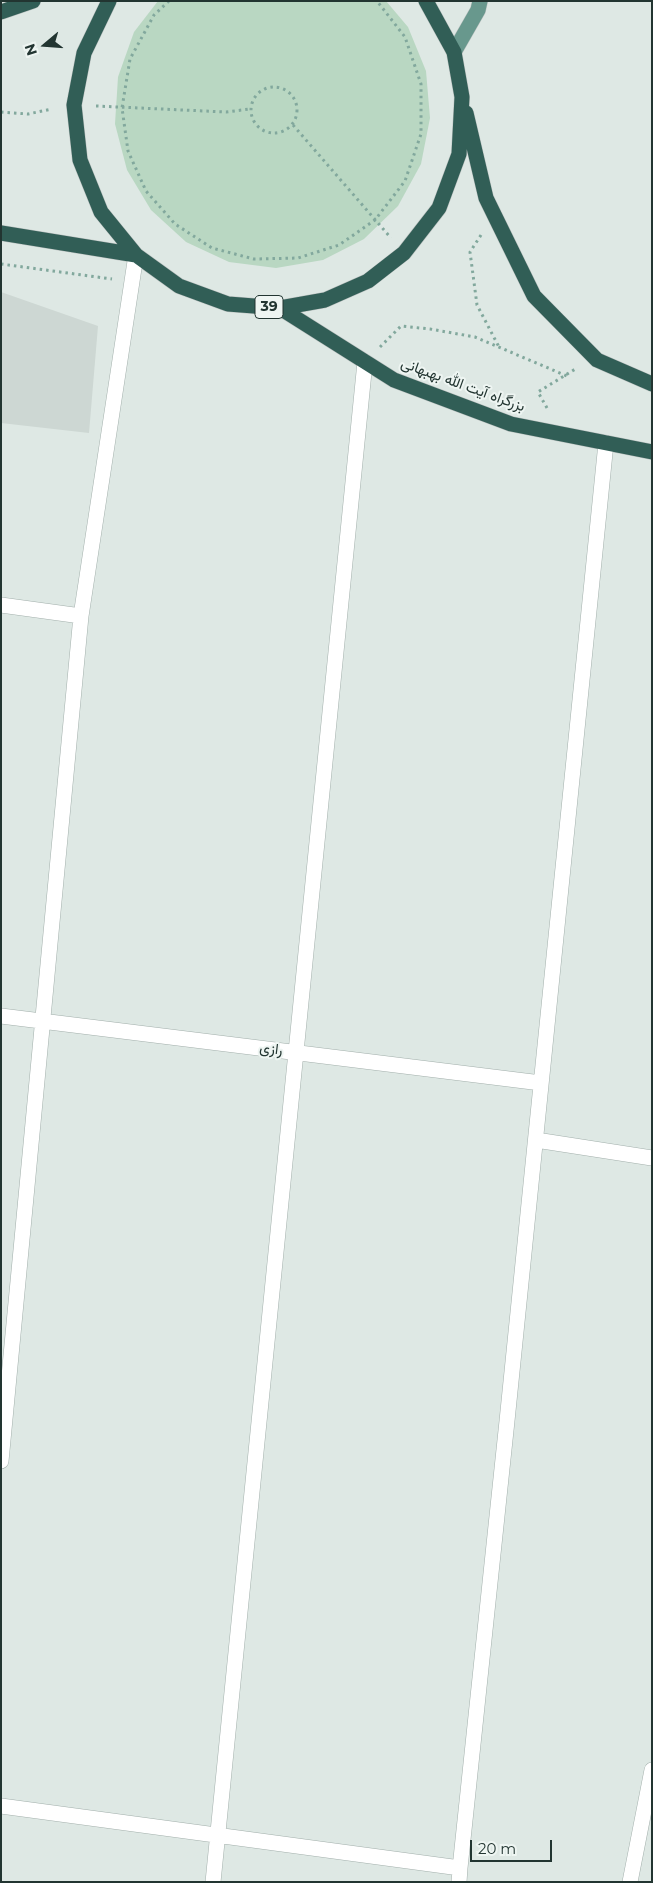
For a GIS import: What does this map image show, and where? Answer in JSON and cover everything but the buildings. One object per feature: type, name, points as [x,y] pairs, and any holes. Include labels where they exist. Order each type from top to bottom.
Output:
[{"type":"highway","name":"39","points":[[110,1],[84,53],[74,105],[80,160],[101,212],[136,255],[178,286],[228,304],[280,308],[325,300],[368,281],[404,253],[439,208],[459,154],[462,97]]},
{"type":"highway","name":"39","points":[[426,1],[454,52],[462,97],[486,198],[534,296],[597,360],[652,384]]},
{"type":"highway","points":[[1,12],[28,2]]},
{"type":"highway","name":"39","points":[[1,234],[136,255]]},
{"type":"highway","name":"بزرگراه آیت الله بهبهانی","points":[[280,308],[394,380],[512,424],[652,452]]},
{"type":"main road","points":[[454,52],[478,10],[480,1]]},
{"type":"street","points":[[1,1461],[81,616],[136,255]]},
{"type":"street","points":[[213,1882],[365,362]]},
{"type":"street","points":[[1,1806],[218,1836],[459,1875],[536,1140],[606,443]]},
{"type":"street","points":[[1,606],[81,616]]},
{"type":"street","name":"رازی","points":[[1,1016],[541,1083]]},
{"type":"street","points":[[536,1140],[652,1158]]},
{"type":"street","points":[[630,1882],[652,1770]]},
{"type":"path","points":[[170,1],[154,15],[130,59],[122,108],[128,151],[146,191],[174,224],[212,248],[254,260],[298,258],[339,245],[376,220],[405,181],[421,134],[421,84],[405,38],[377,1]]},
{"type":"path","points":[[267,86],[282,87],[294,96],[298,111],[293,125],[280,133],[265,132],[253,123],[250,109],[255,94],[267,86]]},
{"type":"path","points":[[1,112],[28,114],[74,105],[226,112],[250,109]]},
{"type":"path","points":[[293,125],[404,253]]},
{"type":"path","points":[[495,214],[470,252],[477,305],[500,347]]},
{"type":"path","points":[[1,264],[132,282]]},
{"type":"path","points":[[365,362],[401,326],[476,337],[567,376]]},
{"type":"path","points":[[561,434],[538,392],[567,376],[594,356]]},
{"type":"shaded area","points":[[1,292],[98,326],[89,433],[1,423]]},
{"type":"green space","points":[[158,1],[386,1],[408,27],[426,71],[430,118],[421,164],[398,206],[364,239],[323,260],[276,268],[229,262],[186,242],[151,210],[127,170],[115,124],[118,77],[134,32]]}]
